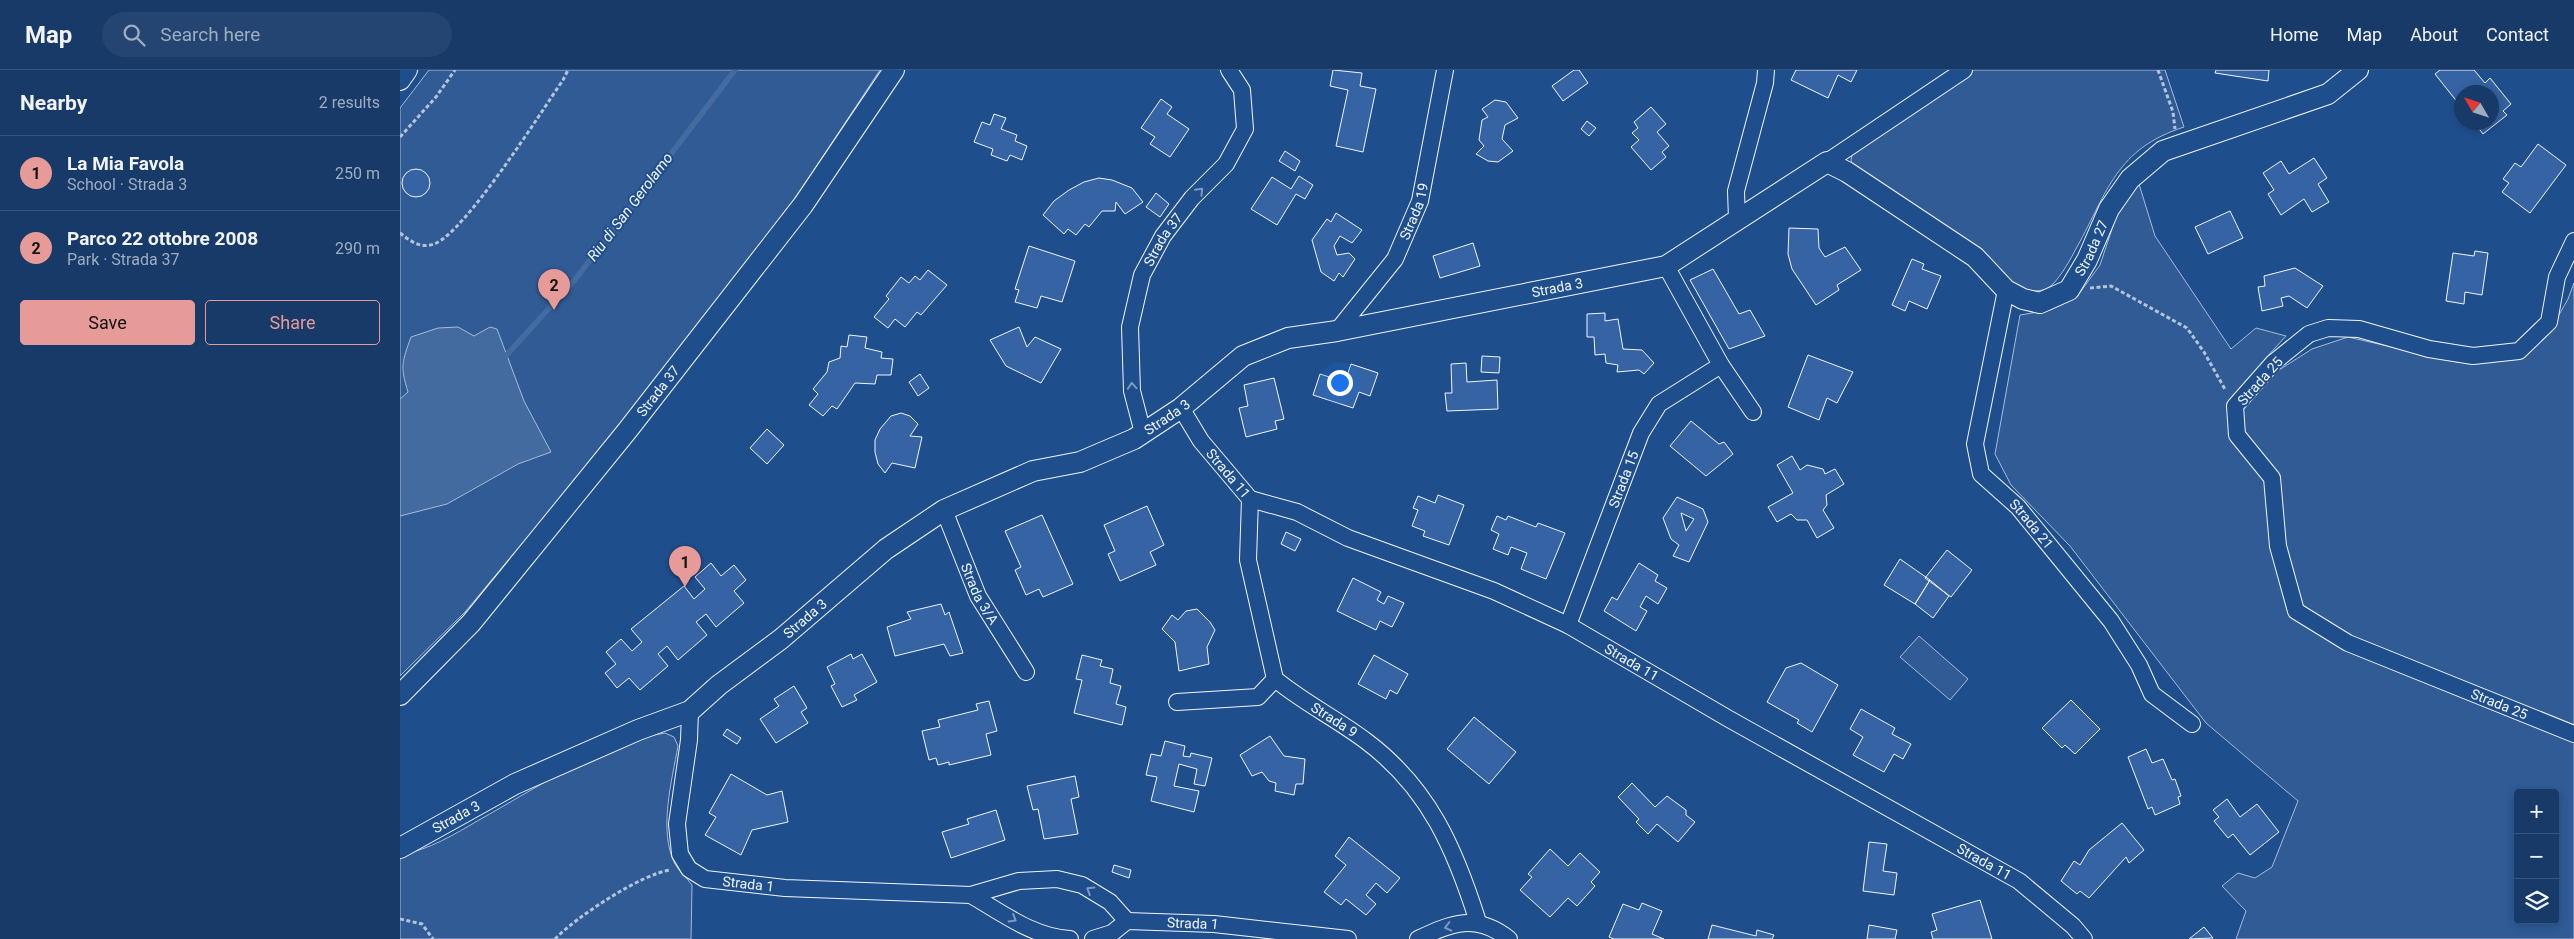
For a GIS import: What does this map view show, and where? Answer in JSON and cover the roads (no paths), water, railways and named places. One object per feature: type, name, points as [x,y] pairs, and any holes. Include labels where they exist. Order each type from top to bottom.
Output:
[{"type":"street","points":[[400,80],[407,70]]},
{"type":"street","name":"Strada 37","points":[[400,695],[471,623],[627,431],[803,205],[894,70]]},
{"type":"street","name":"Strada 37","points":[[1143,433],[1132,391],[1130,327],[1142,275],[1163,236],[1192,198],[1226,164],[1245,129],[1242,90],[1229,70]]},
{"type":"street","name":"Strada 19","points":[[1336,331],[1395,258],[1420,201],[1445,70]]},
{"type":"street","points":[[1737,219],[1736,191],[1765,83],[1766,70]]},
{"type":"street","name":"Strada 3","points":[[400,848],[515,784],[638,730],[690,712],[719,685],[781,639],[886,549],[944,510],[1033,471],[1080,462],[1143,433],[1181,408],[1242,356],[1288,338],[1336,331],[1666,266],[1827,162],[1964,70]]},
{"type":"street","name":"Strada 27","points":[[1827,162],[1847,172],[1975,256],[2006,290],[2023,299],[2040,303],[2069,290],[2087,260],[2109,209],[2130,179],[2163,151],[2328,94],[2358,70]]},
{"type":"street","name":"Strada 25","points":[[2574,241],[2557,277],[2549,322],[2519,351],[2472,356],[2430,349],[2359,328],[2328,328],[2309,334],[2273,363],[2235,406],[2237,436],[2272,478],[2278,546],[2296,611],[2348,643],[2574,734]]},
{"type":"street","points":[[1666,266],[1721,365],[1753,412]]},
{"type":"street","name":"Strada 21","points":[[2006,290],[1975,444],[1981,474],[2018,507],[2111,621],[2139,665],[2152,694],[2192,724]]},
{"type":"street","name":"Strada 15","points":[[1568,625],[1641,432],[1659,404],[1721,365]]},
{"type":"street","name":"Strada 11","points":[[1181,408],[1201,441],[1250,499],[1297,512],[1348,538],[1494,591],[1568,625],[1729,719],[2019,881],[2073,926],[2084,939]]},
{"type":"street","points":[[1177,702],[1258,696],[1275,679],[1248,560],[1250,499]]},
{"type":"street","name":"Strada 3/A","points":[[944,510],[978,596],[1026,672]]},
{"type":"street","name":"Strada 9","points":[[1275,679],[1367,742],[1400,772],[1423,797],[1444,834],[1478,922]]},
{"type":"street","name":"Strada 1","points":[[690,712],[690,740],[677,824],[680,854],[689,869],[705,879],[785,888],[970,895],[1019,882],[1057,879],[1082,885],[1110,902],[1127,920],[1214,924],[1348,939]]},
{"type":"street","name":"Strada 1","points":[[970,895],[1028,928],[1053,938],[1070,939]]},
{"type":"street","points":[[1093,939],[1112,932],[1127,920]]},
{"type":"street","points":[[1418,939],[1446,926],[1478,922],[1510,939]]},
{"type":"street","points":[[1214,924],[1222,939]]},
{"type":"waterway","name":"Riu di San Gerolamo","points":[[502,360],[574,281],[735,70]]},
{"type":"place","name":"Parco 22 ottobre 2008","points":[[554,310]]},
{"type":"place","name":"La Mia Favola","points":[[685,587]]}]
